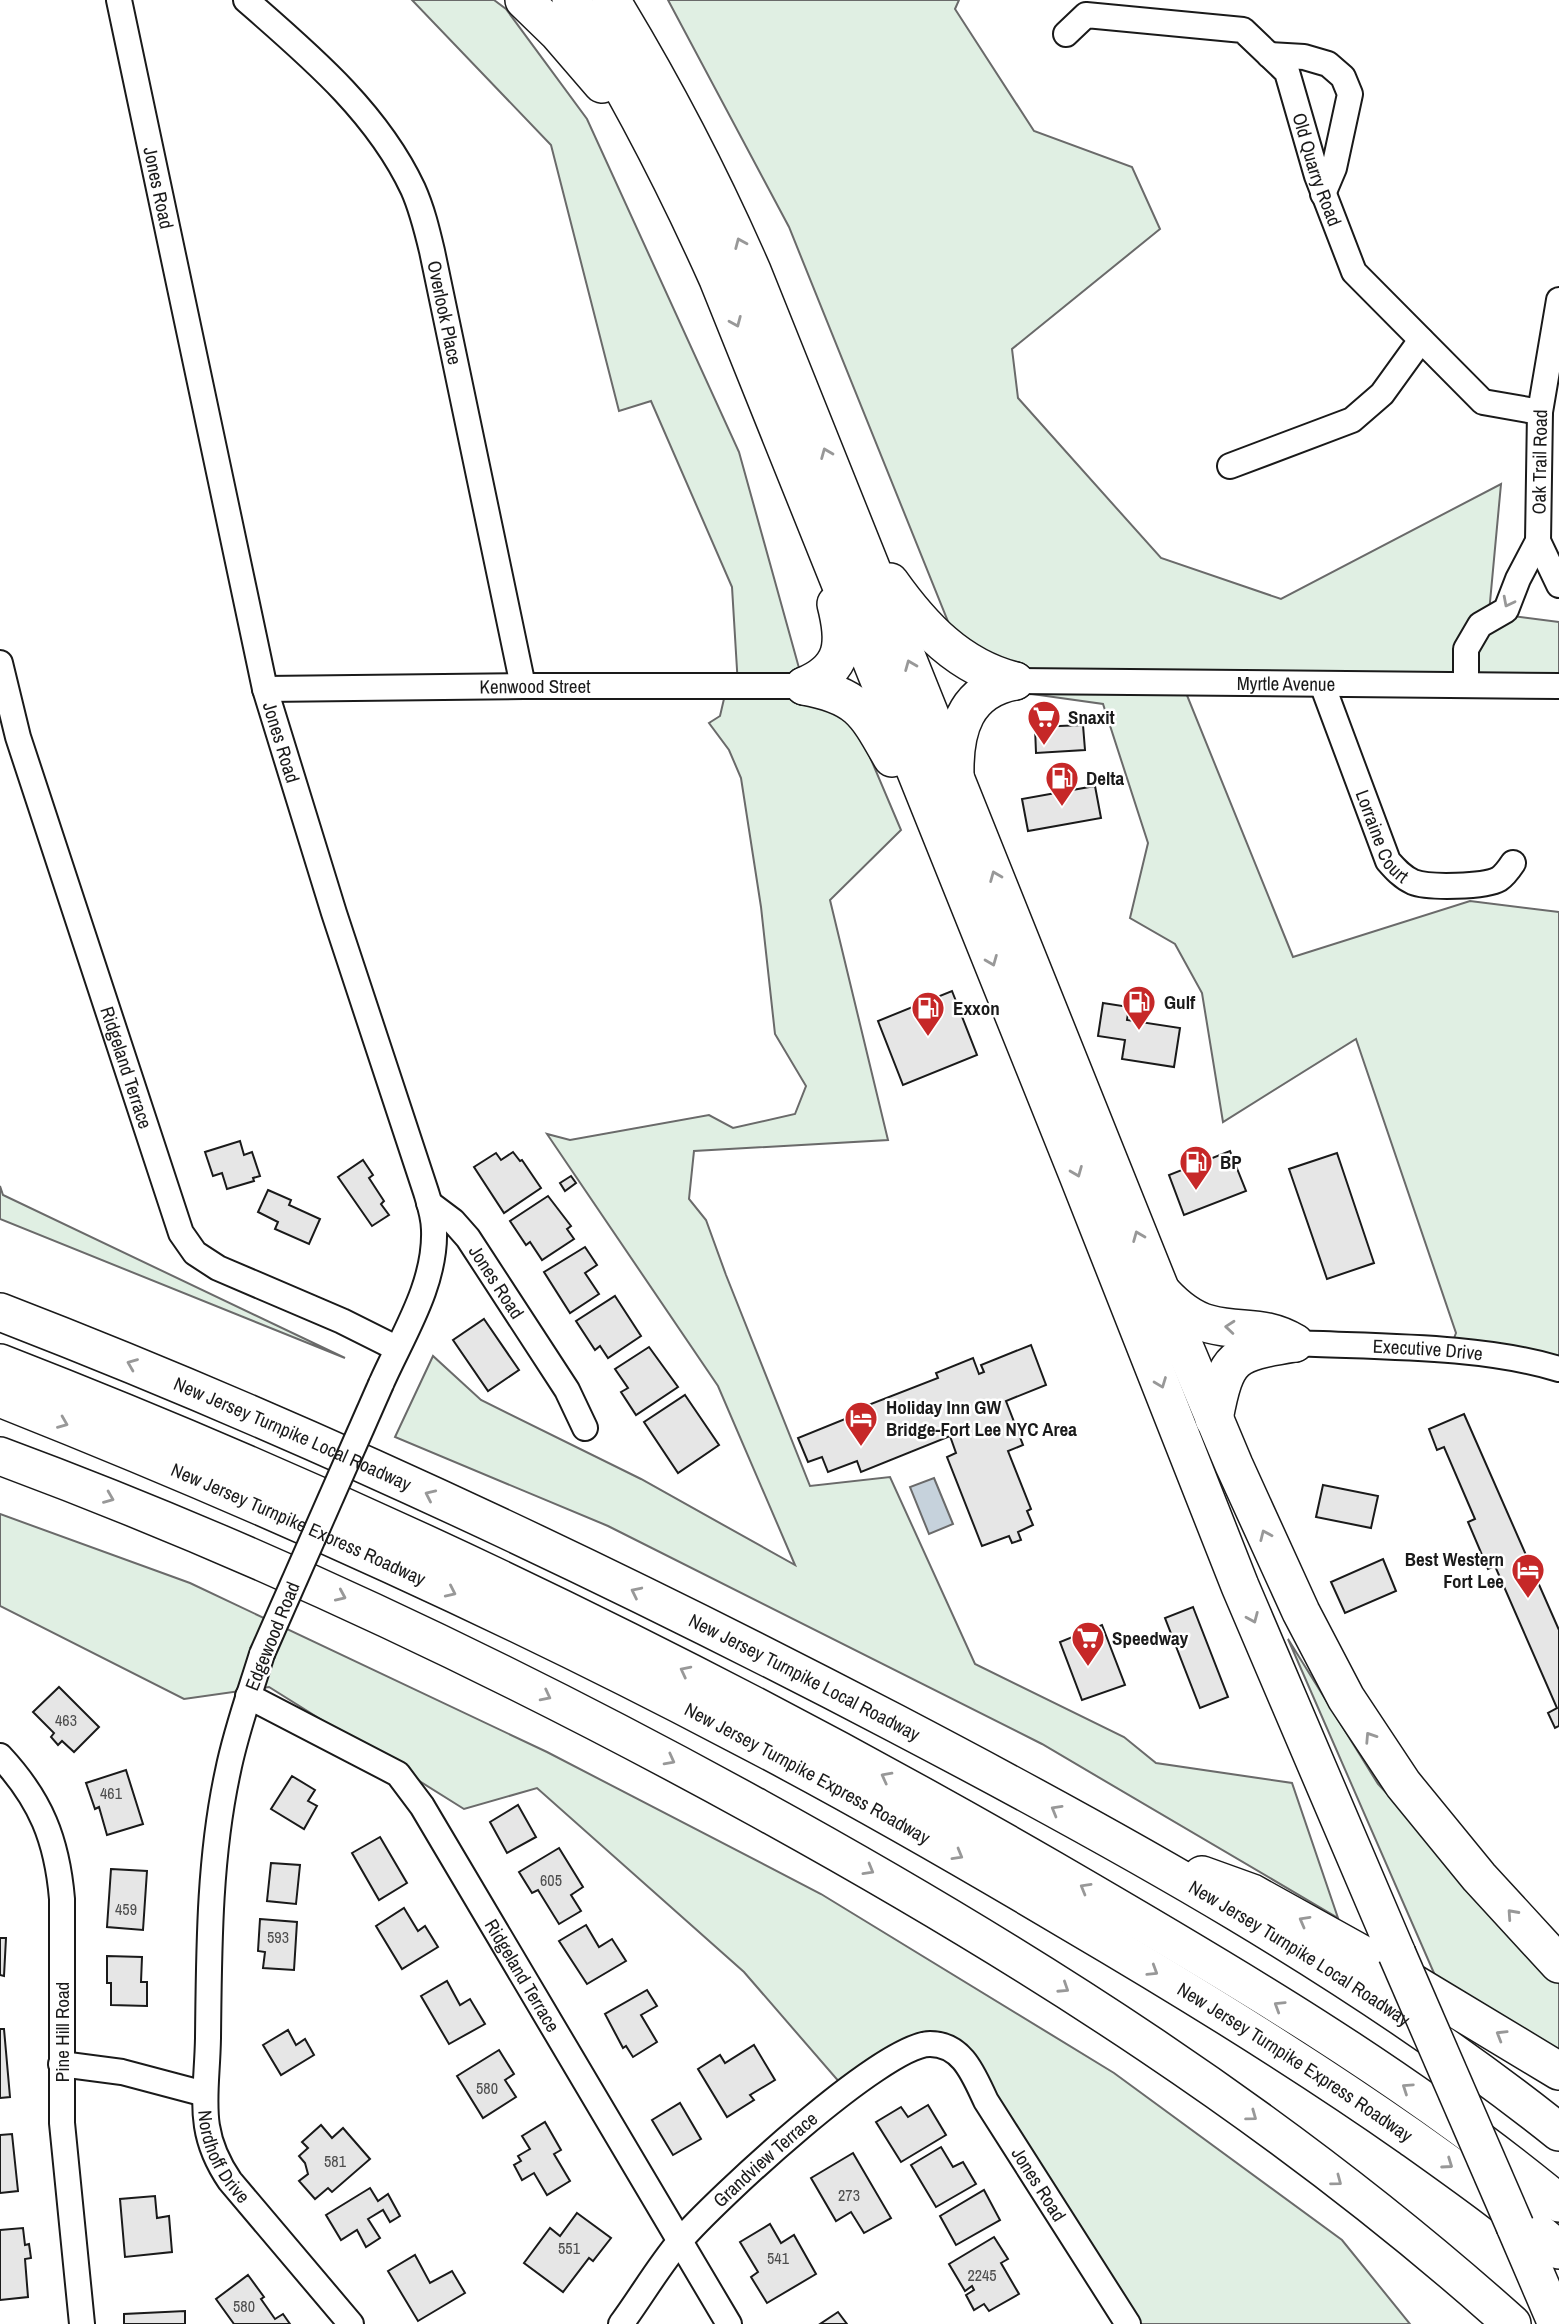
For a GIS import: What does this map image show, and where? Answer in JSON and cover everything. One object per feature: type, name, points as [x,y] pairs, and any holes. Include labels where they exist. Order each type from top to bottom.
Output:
[{"type":"highway","points":[[524,0],[590,68],[667,169]]},
{"type":"highway","points":[[571,0],[630,98],[667,169],[826,499],[955,776],[1161,1291],[1214,1419],[1301,1612],[1358,1718],[1397,1777],[1506,1908],[1559,1964]]},
{"type":"highway","points":[[611,0],[664,90],[719,198],[767,308],[826,499],[958,876],[1240,1586],[1396,1954],[1558,2324]]},
{"type":"highway","points":[[826,499],[927,628],[971,664],[986,673],[1014,681]]},
{"type":"highway","points":[[804,685],[821,677],[836,663],[840,654],[842,634],[826,499]]},
{"type":"highway","points":[[955,776],[958,736],[970,706],[985,691],[1014,681]]},
{"type":"highway","points":[[804,685],[847,698],[863,712],[877,731],[958,876]]},
{"type":"highway","points":[[1161,1291],[1180,1309],[1199,1320],[1220,1326],[1273,1331],[1295,1343]]},
{"type":"highway","name":"New Jersey Turnpike Local Roadway","points":[[0,1312],[308,1439],[588,1568],[857,1703],[1116,1844],[1254,1925],[1348,1983],[1472,2067],[1559,2132]]},
{"type":"highway","points":[[1214,1419],[1221,1391],[1233,1362],[1248,1352],[1295,1343]]},
{"type":"highway","name":"New Jersey Turnpike Express Roadway","points":[[0,1363],[225,1455],[388,1527],[627,1642],[886,1776],[1133,1916],[1326,2035],[1450,2118],[1559,2203]]},
{"type":"highway","name":"New Jersey Turnpike Express Roadway","points":[[0,1398],[220,1489],[467,1599],[696,1712],[865,1802],[1117,1949],[1290,2056],[1471,2180],[1559,2250]]},
{"type":"highway","points":[[0,1456],[233,1549],[432,1638],[678,1765],[905,1890],[1076,1996],[1242,2109],[1404,2232],[1512,2324]]},
{"type":"highway","points":[[1116,1844],[1252,1893],[1414,1983],[1559,2071]]},
{"type":"highway","points":[[1514,2226],[1559,2284]]},
{"type":"street","name":"Jones Road","points":[[119,0],[265,689],[330,900],[429,1203],[453,1221],[468,1238],[567,1390],[585,1428]]},
{"type":"street","name":"Overlook Place","points":[[246,0],[346,93],[383,140],[413,189],[432,251],[523,686]]},
{"type":"street","name":"Old Quarry Road","points":[[1066,34],[1086,15],[1243,30],[1287,72],[1324,194],[1354,272],[1483,402],[1540,412]]},
{"type":"street","points":[[1269,55],[1304,57],[1328,64],[1342,77],[1350,94],[1334,168],[1324,194]]},
{"type":"street","name":"Oak Trail Road","points":[[1538,541],[1540,412],[1559,300]]},
{"type":"street","points":[[1230,466],[1352,420],[1382,394],[1421,340]]},
{"type":"street","points":[[1538,541],[1559,585]]},
{"type":"street","points":[[1466,684],[1466,649],[1480,625],[1506,610],[1518,579],[1538,541]]},
{"type":"street","name":"Ridgeland Terrace","points":[[0,663],[18,737],[181,1233],[195,1253],[218,1268],[342,1321],[397,1348]]},
{"type":"street","name":"Myrtle Avenue","points":[[1014,681],[1559,686]]},
{"type":"street","name":"Lorraine Court","points":[[1322,684],[1388,861],[1399,873],[1413,882],[1429,886],[1491,882],[1501,878],[1513,863]]},
{"type":"street","name":"Kenwood Street","points":[[265,689],[804,685]]},
{"type":"street","name":"Edgewood Road","points":[[205,2094],[209,1955],[217,1846],[227,1774],[262,1654],[428,1276],[434,1230],[429,1203]]},
{"type":"street","name":"Executive Drive","points":[[1295,1343],[1494,1355],[1559,1369]]},
{"type":"street","name":"Ridgeland Terrace","points":[[248,1696],[398,1774],[422,1806],[729,2324]]},
{"type":"street","name":"Pine Hill Road","points":[[0,1756],[37,1803],[51,1835],[60,1868],[62,2123],[82,2324]]},
{"type":"street","name":"Grandview Terrace","points":[[621,2324],[680,2241],[800,2126],[869,2075],[916,2046],[931,2044],[947,2048]]},
{"type":"street","name":"Jones Road","points":[[947,2048],[963,2058],[986,2101],[1128,2324]]},
{"type":"street","name":"Nordhoff Drive","points":[[61,2064],[122,2072],[205,2094],[206,2132],[223,2171],[351,2324]]},
{"type":"green space","points":[[412,0],[494,0],[506,9],[587,119],[739,452],[804,686],[849,722],[864,743],[901,830],[830,900],[888,1140],[694,1151],[689,1199],[706,1220],[810,1486],[890,1477],[975,1664],[1124,1737],[1156,1763],[1292,1783],[1338,1918],[1042,1744],[608,1526],[395,1437],[433,1356],[481,1400],[641,1479],[795,1565],[718,1386],[547,1134],[570,1140],[709,1115],[733,1128],[795,1114],[806,1086],[775,1034],[761,907],[741,778],[729,750],[709,723],[720,716],[727,686],[738,686],[732,587],[651,401],[619,411],[551,145]]},
{"type":"green space","points":[[668,0],[959,0],[955,9],[1034,131],[1132,167],[1160,229],[1012,349],[1018,398],[1161,558],[1281,599],[1501,484],[1489,613],[1559,622],[1559,683],[1184,688],[1293,957],[1470,901],[1559,912],[1559,1369],[1449,1351],[1456,1333],[1356,1039],[1223,1122],[1202,993],[1175,944],[1130,918],[1148,843],[1103,704],[974,686],[789,227]]},
{"type":"green space","points":[[0,1186],[3,1195],[345,1358],[0,1219]]},
{"type":"green space","points":[[0,1514],[190,1583],[547,1752],[821,1894],[1114,2073],[1342,2240],[1410,2324],[1128,2324],[972,2072],[931,2044],[847,2091],[744,1972],[537,1788],[464,1809],[269,1687],[184,1699],[0,1606]]},
{"type":"green space","points":[[1288,1639],[1378,1784],[1559,1981],[1559,2062],[1437,1980]]},
{"type":"shaded area","points":[[934,1478],[953,1524],[929,1534],[910,1487]]},
{"type":"building","points":[[1083,725],[1085,750],[1036,753],[1035,727]]},
{"type":"building","name":"Delta","points":[[1095,786],[1101,818],[1028,831],[1022,799]]},
{"type":"building","name":"Exxon","points":[[952,991],[977,1055],[903,1085],[878,1021]]},
{"type":"building","name":"Gulf","points":[[1103,1003],[1129,1007],[1127,1020],[1180,1028],[1174,1067],[1122,1059],[1125,1040],[1098,1036]]},
{"type":"building","points":[[240,1141],[244,1155],[252,1152],[260,1176],[253,1178],[254,1181],[227,1189],[222,1173],[213,1176],[205,1152]]},
{"type":"building","points":[[1230,1151],[1246,1191],[1184,1215],[1169,1175]]},
{"type":"building","points":[[513,1152],[522,1160],[541,1188],[504,1213],[474,1167],[496,1153],[501,1160]]},
{"type":"building","points":[[1337,1153],[1374,1263],[1327,1279],[1289,1169]]},
{"type":"building","points":[[363,1160],[373,1175],[369,1178],[384,1201],[381,1204],[389,1215],[372,1226],[338,1177]]},
{"type":"building","points":[[571,1176],[576,1183],[565,1191],[560,1183]]},
{"type":"building","points":[[268,1190],[291,1200],[289,1205],[320,1219],[309,1244],[275,1229],[278,1222],[258,1212]]},
{"type":"building","points":[[548,1196],[571,1226],[567,1229],[574,1239],[542,1260],[530,1242],[526,1245],[510,1221]]},
{"type":"building","points":[[585,1247],[597,1265],[585,1273],[599,1294],[570,1313],[544,1272]]},
{"type":"building","points":[[615,1296],[641,1336],[608,1358],[600,1346],[595,1350],[576,1321]]},
{"type":"building","points":[[484,1319],[519,1370],[488,1391],[453,1340]]},
{"type":"building","name":"Holiday Inn GW Bridge-Fort Lee NYC Area","points":[[1031,1345],[1046,1385],[1006,1401],[1023,1445],[1008,1451],[1031,1509],[1027,1511],[1033,1525],[1018,1532],[1021,1540],[1012,1543],[1009,1536],[982,1546],[947,1457],[956,1453],[950,1436],[861,1472],[857,1461],[828,1472],[822,1457],[808,1462],[798,1438],[860,1413],[858,1409],[938,1378],[936,1373],[973,1358],[979,1374],[984,1372],[981,1365]]},
{"type":"building","points":[[649,1347],[678,1387],[636,1415],[621,1392],[628,1388],[615,1369]]},
{"type":"building","points":[[685,1395],[719,1445],[678,1473],[644,1422]]},
{"type":"building","name":"Best Western Fort Lee","points":[[1464,1414],[1559,1630],[1559,1726],[1555,1728],[1548,1713],[1557,1708],[1495,1566],[1488,1569],[1468,1522],[1475,1519],[1444,1447],[1437,1450],[1429,1429]]},
{"type":"building","points":[[1323,1485],[1378,1496],[1371,1528],[1316,1517]]},
{"type":"building","points":[[1383,1559],[1396,1591],[1345,1613],[1331,1582]]},
{"type":"building","points":[[1193,1607],[1228,1697],[1200,1708],[1165,1618]]},
{"type":"building","points":[[1102,1625],[1125,1685],[1082,1700],[1060,1642]]},
{"type":"building","points":[[59,1687],[99,1727],[74,1752],[62,1741],[58,1745],[51,1737],[54,1733],[33,1712]]},
{"type":"building","points":[[126,1770],[143,1824],[107,1835],[99,1807],[95,1809],[86,1783]]},
{"type":"building","points":[[292,1776],[315,1790],[308,1801],[317,1806],[304,1829],[271,1809]]},
{"type":"building","points":[[518,1805],[536,1837],[507,1853],[490,1822]]},
{"type":"building","points":[[380,1837],[407,1883],[379,1900],[352,1853]]},
{"type":"building","points":[[559,1848],[583,1887],[571,1895],[581,1911],[559,1924],[538,1890],[532,1893],[519,1872]]},
{"type":"building","points":[[271,1863],[300,1865],[296,1904],[267,1901]]},
{"type":"building","points":[[111,1869],[147,1871],[143,1930],[107,1927]]},
{"type":"building","points":[[404,1908],[418,1931],[425,1926],[438,1947],[402,1969],[376,1926]]},
{"type":"building","points":[[260,1919],[297,1922],[294,1970],[263,1968],[265,1952],[258,1951]]},
{"type":"building","points":[[586,1925],[599,1947],[612,1939],[626,1961],[587,1984],[559,1941]]},
{"type":"building","points":[[0,1938],[6,1938],[4,1976],[0,1975]]},
{"type":"building","points":[[107,1956],[142,1957],[141,1982],[147,1982],[147,2006],[111,2005],[111,1983],[107,1983]]},
{"type":"building","points":[[447,1981],[460,2005],[470,1999],[485,2024],[449,2044],[421,1996]]},
{"type":"building","points":[[647,1990],[657,2006],[641,2015],[657,2042],[633,2057],[626,2046],[623,2048],[605,2014]]},
{"type":"building","points":[[0,2029],[4,2029],[10,2097],[0,2098]]},
{"type":"building","points":[[288,2030],[296,2045],[305,2039],[314,2055],[281,2075],[263,2045]]},
{"type":"building","points":[[754,2045],[775,2080],[750,2095],[754,2100],[727,2117],[698,2069],[720,2055],[725,2063]]},
{"type":"building","points":[[499,2050],[514,2074],[505,2080],[516,2097],[483,2118],[457,2076]]},
{"type":"building","points":[[680,2103],[701,2139],[673,2155],[652,2120]]},
{"type":"building","points":[[928,2105],[946,2135],[901,2162],[876,2122],[901,2107],[908,2117]]},
{"type":"building","points":[[545,2122],[561,2150],[554,2154],[570,2181],[547,2195],[534,2173],[522,2180],[514,2165],[521,2161],[518,2156],[530,2149],[522,2136]]},
{"type":"building","points":[[321,2125],[332,2138],[343,2128],[370,2159],[332,2192],[328,2188],[315,2199],[299,2181],[308,2174],[305,2163],[299,2156],[308,2148],[302,2142]]},
{"type":"building","points":[[12,2134],[18,2191],[0,2193],[0,2135]]},
{"type":"building","points":[[941,2147],[953,2167],[963,2162],[976,2184],[936,2207],[911,2165]]},
{"type":"building","points":[[853,2153],[891,2218],[864,2233],[851,2212],[836,2221],[811,2178]]},
{"type":"building","points":[[370,2188],[378,2201],[388,2194],[400,2216],[390,2222],[383,2210],[368,2219],[380,2238],[366,2247],[357,2230],[341,2240],[326,2215]]},
{"type":"building","points":[[984,2190],[1000,2220],[956,2245],[940,2216]]},
{"type":"building","points":[[155,2196],[157,2218],[169,2216],[172,2252],[125,2257],[120,2199]]},
{"type":"building","points":[[577,2213],[611,2238],[593,2261],[589,2258],[563,2292],[524,2263],[550,2228],[560,2236]]},
{"type":"building","points":[[770,2224],[781,2243],[794,2235],[816,2274],[767,2303],[751,2277],[758,2272],[740,2242]]},
{"type":"building","points":[[23,2228],[25,2245],[29,2244],[31,2258],[25,2259],[28,2297],[0,2300],[0,2230]]},
{"type":"building","points":[[994,2237],[1008,2259],[1001,2263],[1019,2294],[989,2311],[984,2304],[974,2310],[966,2295],[974,2290],[972,2286],[965,2291],[949,2264]]},
{"type":"building","points":[[415,2255],[430,2283],[452,2271],[465,2293],[418,2321],[388,2271]]},
{"type":"building","points":[[248,2275],[264,2297],[261,2299],[275,2319],[283,2314],[290,2324],[234,2324],[216,2299]]},
{"type":"building","points":[[185,2311],[185,2324],[124,2324],[124,2314]]},
{"type":"building","points":[[838,2312],[847,2324],[820,2324]]},
{"type":"place","name":"Snaxit","points":[[1044,747]]},
{"type":"place","name":"Delta","points":[[1062,808]]},
{"type":"place","name":"Gulf","points":[[1139,1032]]},
{"type":"place","name":"Exxon","points":[[928,1038]]},
{"type":"place","name":"BP","points":[[1196,1192]]},
{"type":"place","name":"Holiday Inn GW Bridge-Fort Lee NYC Area","points":[[861,1448]]},
{"type":"place","name":"Best Western Fort Lee","points":[[1528,1600]]},
{"type":"place","name":"Speedway","points":[[1088,1668]]}]
